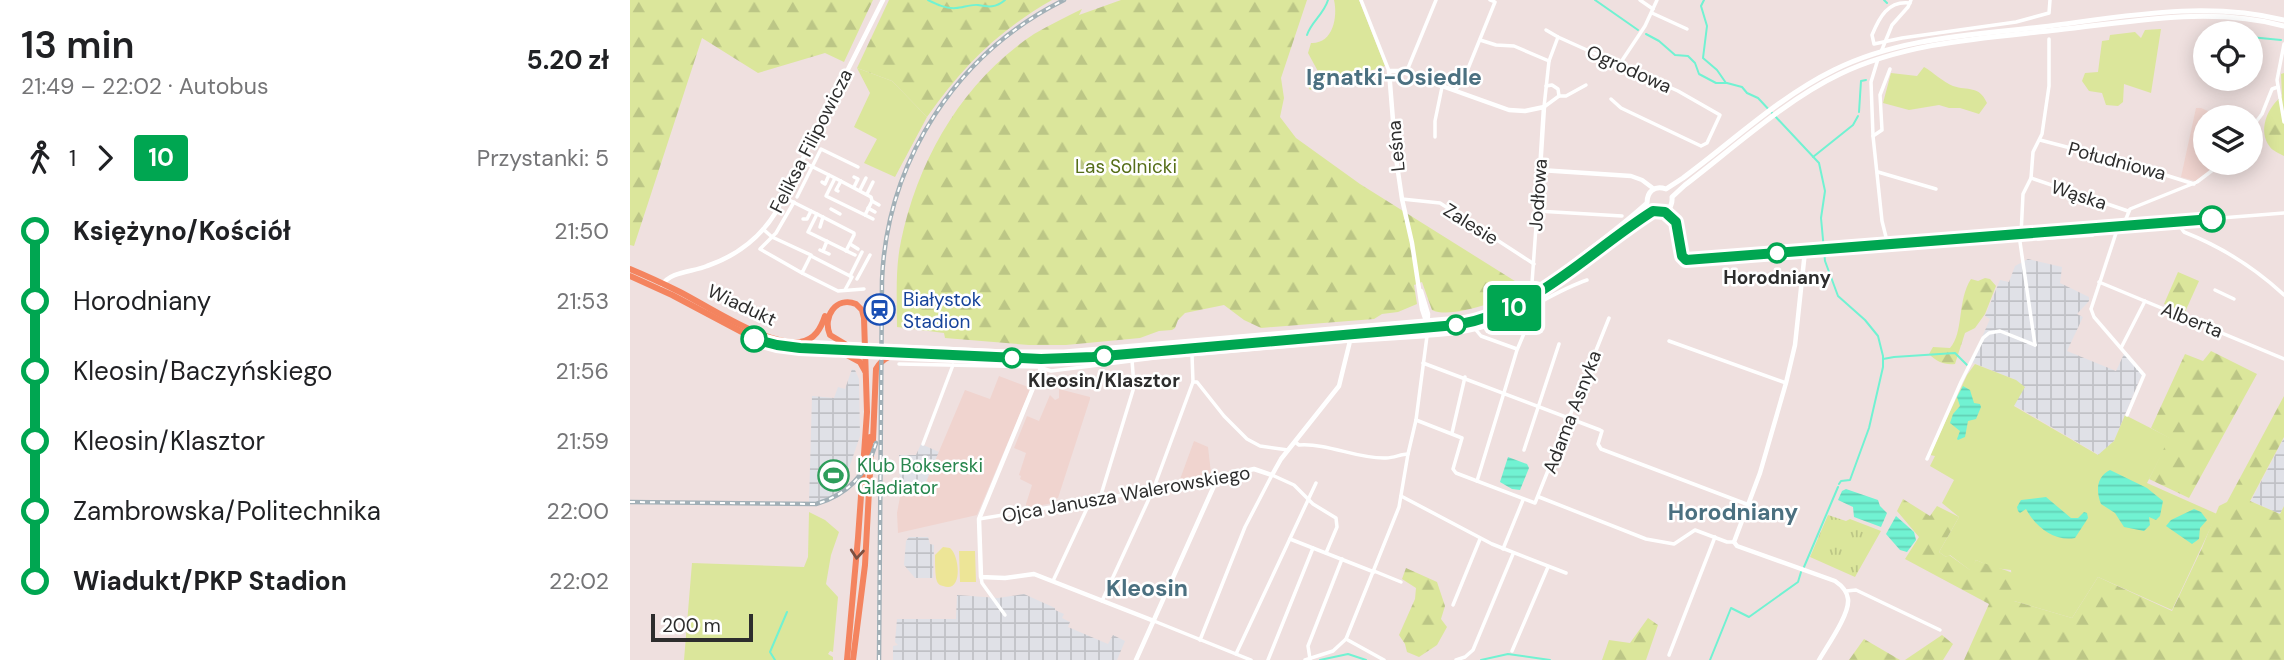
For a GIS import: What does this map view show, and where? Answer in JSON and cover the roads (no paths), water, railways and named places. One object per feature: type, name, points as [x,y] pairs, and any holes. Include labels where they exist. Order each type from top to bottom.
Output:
[{"type":"main road","points":[[853,660],[865,565],[875,373],[885,352],[1041,356],[1427,325],[1481,315],[1534,294],[1653,211],[1667,210],[1672,197],[1780,109],[1838,75],[1873,60],[1914,50],[2003,37],[2179,16],[2282,23]]},
{"type":"main road","points":[[1534,294],[1647,203],[1652,191],[1666,189],[1766,120]]},
{"type":"main road","points":[[1666,189],[1672,197]]},
{"type":"main road","points":[[1647,203],[1653,211]]},
{"type":"main road","points":[[630,269],[660,286]]},
{"type":"main road","points":[[630,276],[660,286]]},
{"type":"main road","name":"Wiadukt","points":[[660,286],[752,330],[775,338],[845,344],[856,348]]},
{"type":"main road","name":"Wiadukt","points":[[660,286],[749,336],[783,346],[856,348],[885,352],[895,350]]},
{"type":"main road","points":[[801,342],[818,332],[828,308],[834,301],[849,298],[863,305],[867,316],[871,378],[870,456]]},
{"type":"main road","points":[[845,344],[832,338],[827,325],[834,307],[847,301],[856,304],[863,314],[867,379],[864,463],[847,660]]},
{"type":"main road","points":[[783,346],[792,350],[850,356],[862,365],[867,379]]},
{"type":"main road","points":[[895,350],[1041,356]]},
{"type":"main road","points":[[895,350],[906,353]]},
{"type":"street","name":"Feliksa Filipowicza","points":[[660,286],[677,275],[707,267],[726,258],[746,246],[763,229],[783,197],[883,0]]},
{"type":"street","name":"Leśna","points":[[1361,0],[1389,71],[1396,158],[1419,287],[1428,310],[1427,337]]},
{"type":"street","points":[[1406,73],[1436,0]]},
{"type":"street","points":[[1454,92],[1463,81],[1496,2],[1490,0]]},
{"type":"street","points":[[1640,0],[1652,11],[1687,29]]},
{"type":"street","points":[[1619,65],[1645,26],[1657,0]]},
{"type":"street","points":[[1910,1],[1900,1],[1888,7],[1872,35],[1874,44],[2016,22],[2049,13],[2050,0]]},
{"type":"street","points":[[1888,245],[1882,220],[1870,97],[1873,73],[1887,35],[1910,1]]},
{"type":"street","name":"Ogrodowa","points":[[1546,30],[1678,90],[1720,115],[1704,146],[1621,108],[1611,99]]},
{"type":"street","points":[[1480,40],[1496,45],[1514,46],[1549,61],[1558,37]]},
{"type":"street","points":[[1927,459],[1961,382],[1986,335],[2000,331],[2035,345],[2020,235],[2023,194],[2031,178],[2032,156],[2040,140],[2049,86],[2049,39]]},
{"type":"street","points":[[2284,44],[2278,66],[2278,87],[2284,122]]},
{"type":"street","name":"Jodłowa","points":[[1532,283],[1549,61]]},
{"type":"street","points":[[1873,136],[1882,130],[1880,95],[1890,69]]},
{"type":"street","points":[[1389,71],[1406,73],[1514,111],[1544,107],[1559,96],[1566,96],[1586,85]]},
{"type":"street","points":[[1546,86],[1556,87],[1559,96]]},
{"type":"street","points":[[1435,137],[1435,121],[1442,87]]},
{"type":"street","points":[[2263,111],[2270,92],[2278,87]]},
{"type":"street","name":"Południowa","points":[[2040,140],[2194,184]]},
{"type":"street","points":[[797,197],[823,149],[858,167]]},
{"type":"street","points":[[801,161],[860,190],[879,205]]},
{"type":"street","points":[[1625,176],[1626,168]]},
{"type":"street","points":[[1540,170],[1637,178],[1652,191]]},
{"type":"street","points":[[1877,171],[1936,189]]},
{"type":"street","points":[[822,182],[825,184],[829,175]]},
{"type":"street","points":[[2127,415],[2144,375],[2092,314],[2091,303],[2128,211],[2194,184],[2208,175]]},
{"type":"street","points":[[854,177],[858,179],[854,187]]},
{"type":"street","points":[[826,196],[835,178]]},
{"type":"street","points":[[860,190],[866,178]]},
{"type":"street","name":"Wąska","points":[[2031,178],[2128,211]]},
{"type":"street","points":[[838,191],[836,190],[841,181]]},
{"type":"street","points":[[867,194],[873,182]]},
{"type":"street","points":[[820,193],[873,219]]},
{"type":"street","points":[[783,197],[853,233],[846,251]]},
{"type":"street","name":"Zalesie","points":[[1402,200],[1440,203],[1534,264]]},
{"type":"street","points":[[865,215],[872,201]]},
{"type":"street","points":[[794,202],[787,216],[759,251],[837,290],[864,289]]},
{"type":"street","points":[[838,202],[832,210],[840,214]]},
{"type":"street","points":[[868,208],[875,212]]},
{"type":"street","points":[[1667,210],[1676,222],[1682,256],[1686,260],[2284,213]]},
{"type":"street","points":[[803,219],[807,219],[811,211]]},
{"type":"street","points":[[1537,211],[1622,216]]},
{"type":"street","points":[[808,232],[817,214]]},
{"type":"street","points":[[820,227],[823,217]]},
{"type":"street","points":[[2180,222],[2185,232],[2244,261],[2284,295]]},
{"type":"street","points":[[2038,239],[2091,235],[2093,229],[2092,224],[2048,227]]},
{"type":"street","points":[[802,228],[855,255]]},
{"type":"street","points":[[763,229],[772,237],[851,276],[856,282],[870,255]]},
{"type":"street","points":[[827,241],[821,251],[829,254]]},
{"type":"street","points":[[845,290],[860,250],[850,244]]},
{"type":"street","points":[[1735,544],[1786,383],[1795,345],[1805,251]]},
{"type":"street","points":[[802,273],[811,256]]},
{"type":"street","points":[[899,364],[1041,368],[1048,371],[1132,360],[1427,337],[1476,330],[1505,320],[1555,293],[1587,280]]},
{"type":"street","name":"Alberta","points":[[2099,282],[2284,359]]},
{"type":"street","name":"Alberta","points":[[2215,290],[2234,299]]},
{"type":"street","points":[[2121,348],[2145,301]]},
{"type":"street","name":"Adama Asnyka","points":[[1523,500],[1533,503],[1539,497],[1609,318]]},
{"type":"street","points":[[1476,481],[1517,349],[1528,324]]},
{"type":"street","points":[[1476,330],[1481,336],[1517,349]]},
{"type":"street","points":[[1342,559],[1308,646],[1307,659],[1333,651],[1346,639],[1399,507],[1416,420],[1427,337]]},
{"type":"street","points":[[1200,640],[1245,527],[1272,475],[1339,386],[1350,341]]},
{"type":"street","points":[[1669,341],[1786,383]]},
{"type":"street","points":[[1524,450],[1559,344]]},
{"type":"street","points":[[1102,601],[1153,490],[1193,382],[1192,355]]},
{"type":"street","points":[[1005,615],[982,583],[979,519],[1041,368],[1041,356]]},
{"type":"street","points":[[1100,498],[1134,387],[1132,360]]},
{"type":"street","points":[[1423,363],[1600,429],[1602,432],[1598,444],[1601,449],[1749,505]]},
{"type":"street","points":[[923,444],[953,365]]},
{"type":"street","points":[[1452,434],[1465,377]]},
{"type":"street","points":[[1193,382],[1197,382],[1243,436],[1260,446],[1289,450]]},
{"type":"street","points":[[1416,420],[1462,438],[1453,469],[1456,473],[1523,500],[1503,549]]},
{"type":"street","points":[[1295,442],[1298,445],[1315,444],[1376,457],[1408,454]]},
{"type":"street","name":"Ojca Janusza Walerowskiego","points":[[979,519],[1153,490],[1254,469],[1272,475]]},
{"type":"street","points":[[1272,475],[1294,485],[1318,507],[1334,516],[1338,522],[1326,553]]},
{"type":"street","points":[[1136,660],[1218,477]]},
{"type":"street","points":[[1236,654],[1315,483]]},
{"type":"street","points":[[1401,496],[1503,549],[1566,573]]},
{"type":"street","points":[[1539,497],[1646,539],[1666,544],[1680,541],[1695,530],[1835,581],[1846,591],[1847,610],[1819,660]]},
{"type":"street","points":[[1053,581],[1090,504],[1089,500]]},
{"type":"street","points":[[1669,656],[1715,536]]},
{"type":"street","points":[[1290,538],[1401,582]]},
{"type":"street","points":[[1454,605],[1480,538]]},
{"type":"street","points":[[1268,660],[1313,548]]},
{"type":"street","points":[[1457,660],[1473,650],[1515,554]]},
{"type":"street","points":[[1512,651],[1548,567]]},
{"type":"street","points":[[981,577],[1005,578],[1028,573],[1251,660]]},
{"type":"street","points":[[1846,591],[1856,590],[1940,630]]},
{"type":"street","points":[[1346,639],[1384,660]]},
{"type":"waterway","points":[[928,0],[952,8],[992,6],[1005,0]]},
{"type":"waterway","points":[[1307,35],[1328,0]]},
{"type":"waterway","points":[[1595,0],[1638,30]]},
{"type":"waterway","points":[[1704,0],[1701,6],[1707,26],[1703,58],[1717,70],[1726,83]]},
{"type":"waterway","points":[[1884,0],[1887,3]]},
{"type":"waterway","points":[[1646,34],[1675,55],[1688,56],[1695,63],[1699,74],[1716,83],[1742,87],[1747,93],[1758,98],[1819,163],[1825,191],[1821,218],[1825,261],[1838,296],[1865,320],[1878,336],[1883,356],[1869,428],[1850,480],[1841,481],[1839,484]]},
{"type":"waterway","points":[[2263,38],[2281,40]]},
{"type":"waterway","points":[[1859,112],[1861,81],[1866,80]]},
{"type":"waterway","points":[[1813,157],[1853,125],[1858,116]]},
{"type":"waterway","points":[[1883,359],[1955,353],[1967,365]]},
{"type":"waterway","points":[[1804,567],[1838,487]]},
{"type":"waterway","points":[[1710,660],[1731,608],[1749,617],[1798,582],[1801,572]]},
{"type":"waterway","points":[[775,660],[770,652],[787,612]]},
{"type":"waterway","points":[[1320,660],[1348,654],[1366,660]]},
{"type":"waterway","points":[[1481,660],[1508,654],[1550,660]]},
{"type":"railway","points":[[879,660],[882,280],[887,236],[898,193],[914,153],[935,115],[961,80],[991,49],[1026,22],[1064,0]]},
{"type":"railway","points":[[630,502],[816,504],[837,495],[854,482],[867,464],[876,443]]},
{"type":"place","name":"Horodniany","points":[[1777,253]]},
{"type":"place","name":"Białystok Stadion","points":[[880,310]]},
{"type":"place","name":"Kleosin/Klasztor","points":[[1104,356]]},
{"type":"place","name":"Klub Bokserski Gladiator","points":[[834,476]]},
{"type":"district","name":"Ignatki-Osiedle","points":[[1394,77]]},
{"type":"district","name":"Horodniany","points":[[1733,512]]},
{"type":"district","name":"Kleosin","points":[[1147,588]]},
{"type":"park label","name":"Las Solnicki","points":[[1126,166]]}]
